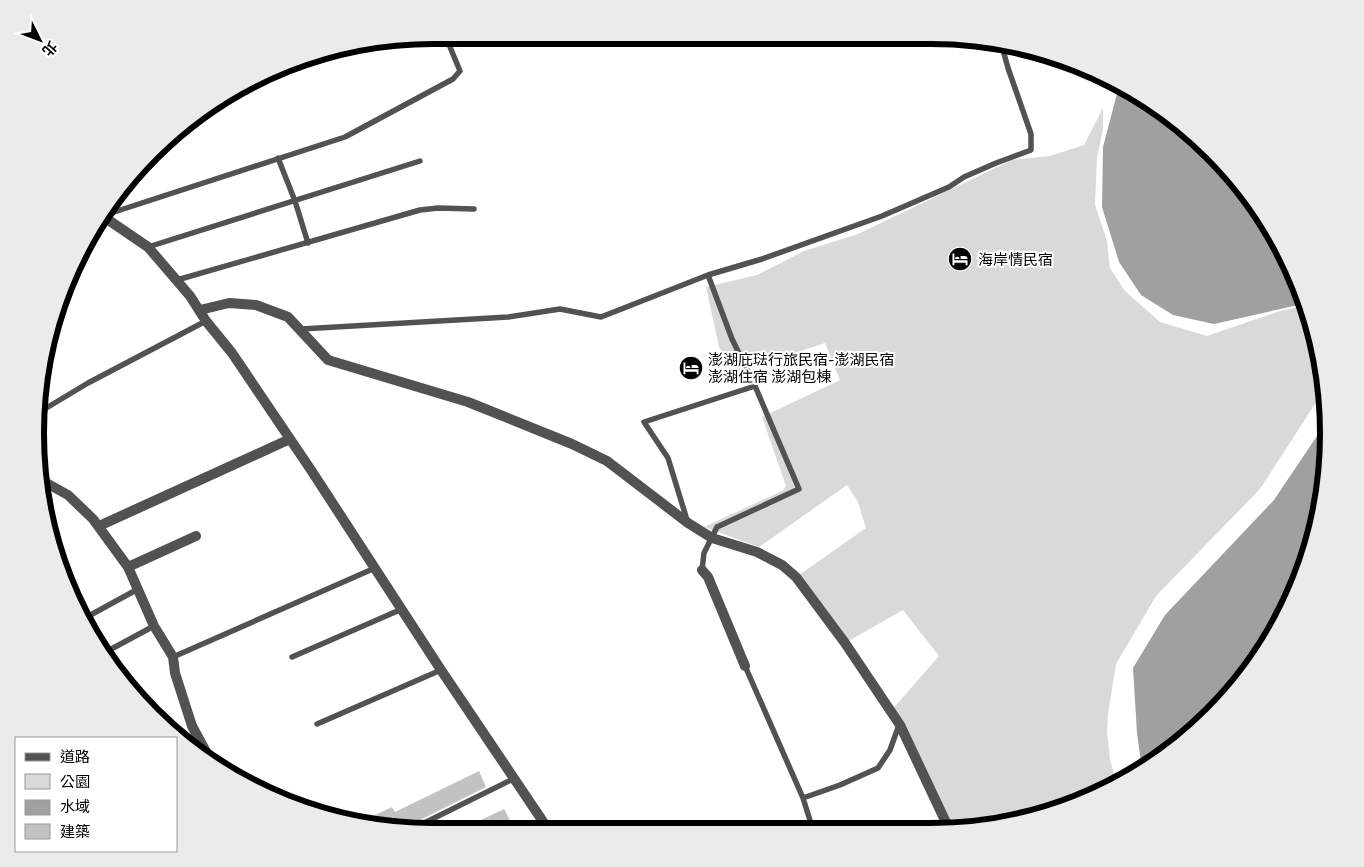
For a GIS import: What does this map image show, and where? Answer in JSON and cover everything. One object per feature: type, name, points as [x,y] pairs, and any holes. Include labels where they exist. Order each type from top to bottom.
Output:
[{"type":"street","points":[[108,219],[148,247],[177,280],[206,321],[232,353],[544,823]]},
{"type":"street","points":[[200,310],[229,303],[256,305],[288,317],[301,328],[328,360],[468,402],[572,444],[606,461],[712,538],[756,552],[782,565],[796,577],[845,643],[900,725],[946,822]]},
{"type":"street","points":[[100,526],[290,439]]},
{"type":"street","points":[[47,485],[68,495],[100,526],[128,567],[154,626],[173,657],[175,673],[192,726],[202,747]]},
{"type":"street","points":[[128,567],[196,536]]},
{"type":"street","points":[[702,570],[708,578],[745,666]]},
{"type":"lane","points":[[112,214],[345,137],[453,79],[460,71],[448,44]]},
{"type":"lane","points":[[301,328],[508,317],[560,309],[601,316],[708,276],[762,259],[882,216],[949,187],[964,177],[988,166],[1030,150],[1031,134],[1003,50]]},
{"type":"lane","points":[[278,158],[295,201],[308,243]]},
{"type":"lane","points":[[148,247],[420,161]]},
{"type":"lane","points":[[177,280],[420,210],[438,208],[474,209]]},
{"type":"lane","points":[[702,570],[704,553],[717,527],[799,489],[755,386],[732,339],[708,276]]},
{"type":"lane","points":[[45,409],[88,383],[206,321]]},
{"type":"lane","points":[[688,522],[668,458],[644,422],[755,386]]},
{"type":"lane","points":[[173,657],[375,568]]},
{"type":"lane","points":[[89,616],[138,589]]},
{"type":"lane","points":[[292,657],[402,609]]},
{"type":"lane","points":[[109,650],[154,626]]},
{"type":"lane","points":[[745,666],[803,798],[811,823]]},
{"type":"lane","points":[[318,724],[441,670]]},
{"type":"lane","points":[[803,798],[840,785],[878,768],[890,750],[900,725]]},
{"type":"lane","points":[[425,823],[514,779]]},
{"type":"lane","points":[[535,823],[542,820]]},
{"type":"green space","points":[[1103,108],[1103,129],[1097,157],[1095,205],[1107,241],[1110,268],[1125,291],[1160,322],[1207,336],[1283,310],[1300,307],[1313,357],[1318,399],[1260,489],[1156,596],[1116,664],[1107,732],[1110,760],[1115,777],[1080,794],[1031,810],[981,820],[944,822],[890,712],[939,656],[903,610],[845,643],[796,577],[866,528],[858,502],[847,485],[759,547],[704,527],[782,491],[786,486],[762,417],[840,380],[825,343],[736,372],[719,347],[706,287],[757,275],[804,251],[858,234],[1012,160],[1050,156],[1084,145]]},
{"type":"water","points":[[1117,92],[1168,124],[1206,158],[1240,196],[1255,217],[1280,261],[1299,305],[1214,324],[1173,315],[1141,295],[1119,262],[1102,207],[1103,147]]},
{"type":"water","points":[[1320,432],[1317,484],[1313,510],[1300,559],[1280,606],[1255,650],[1224,690],[1187,727],[1141,762],[1133,668],[1165,615],[1274,500]]},
{"type":"building","points":[[479,771],[486,787],[415,822],[383,820],[371,817],[392,807],[395,812]]},
{"type":"building","points":[[504,809],[511,823],[475,823]]},
{"type":"place","name":"海岸情民宿","points":[[960,259]]},
{"type":"place","name":"澎湖庇琺行旅民宿-澎湖民宿 澎湖住宿 澎湖包棟","points":[[691,368]]}]
